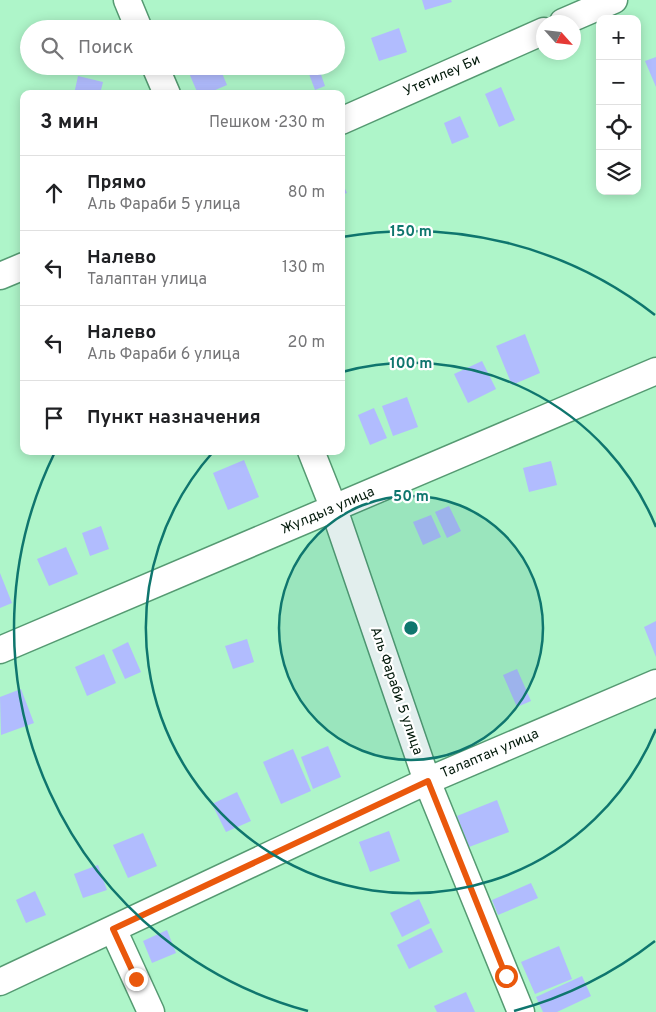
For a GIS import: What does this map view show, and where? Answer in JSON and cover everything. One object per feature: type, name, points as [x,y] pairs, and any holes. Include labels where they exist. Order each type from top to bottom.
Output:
[{"type":"street","points":[[127,0],[135,20]]},
{"type":"street","points":[[579,15],[614,0]]},
{"type":"street","name":"Утетилеу Би","points":[[345,119],[536,35]]},
{"type":"street","points":[[159,75],[165,90]]},
{"type":"street","points":[[0,276],[20,268]]},
{"type":"street","name":"Жулдыз улица","points":[[0,650],[656,371]]},
{"type":"street","name":"Аль Фараби 5 улица","points":[[313,455],[334,509],[428,781],[521,1012]]},
{"type":"street","name":"Талаптан улица","points":[[0,982],[428,781],[656,683]]},
{"type":"street","points":[[113,929],[151,1012]]},
{"type":"building","points":[[422,0],[451,0],[452,2],[425,10]]},
{"type":"building","points":[[399,28],[407,52],[379,61],[371,38]]},
{"type":"building","points":[[656,57],[656,87],[645,61]]},
{"type":"building","points":[[190,75],[223,75],[227,85],[215,90],[196,90]]},
{"type":"building","points":[[309,75],[321,75],[325,86],[315,90]]},
{"type":"building","points":[[78,76],[103,82],[101,90],[75,90]]},
{"type":"building","points":[[501,87],[515,120],[499,127],[485,94]]},
{"type":"building","points":[[460,116],[469,137],[452,144],[444,123]]},
{"type":"building","points":[[525,334],[540,373],[512,385],[496,346]]},
{"type":"building","points":[[482,361],[496,389],[468,403],[454,374]]},
{"type":"building","points":[[407,397],[418,427],[393,436],[382,406]]},
{"type":"building","points":[[374,408],[387,438],[370,445],[358,415]]},
{"type":"building","points":[[244,460],[259,497],[228,510],[213,473]]},
{"type":"building","points":[[551,461],[557,485],[529,492],[523,468]]},
{"type":"building","points":[[449,506],[461,531],[447,538],[435,512]]},
{"type":"building","points":[[431,515],[441,537],[423,545],[413,522]]},
{"type":"building","points":[[101,526],[109,549],[90,556],[82,533]]},
{"type":"building","points":[[66,547],[78,574],[49,586],[37,559]]},
{"type":"building","points":[[0,573],[12,603],[0,608]]},
{"type":"building","points":[[656,621],[656,657],[644,627]]},
{"type":"building","points":[[247,639],[254,662],[233,669],[225,646]]},
{"type":"building","points":[[128,642],[141,672],[125,679],[112,650]]},
{"type":"building","points":[[104,654],[116,683],[87,696],[75,667]]},
{"type":"building","points":[[517,669],[531,701],[517,707],[503,675]]},
{"type":"building","points":[[21,689],[34,723],[1,735],[0,697]]},
{"type":"building","points":[[328,746],[341,777],[313,789],[301,757]]},
{"type":"building","points":[[293,749],[311,791],[281,804],[263,762]]},
{"type":"building","points":[[237,792],[251,821],[226,832],[212,804]]},
{"type":"building","points":[[497,800],[509,832],[469,847],[457,816]]},
{"type":"building","points":[[389,831],[400,861],[370,872],[359,842]]},
{"type":"building","points":[[143,833],[157,866],[128,878],[113,845]]},
{"type":"building","points":[[98,865],[107,890],[83,898],[74,874]]},
{"type":"building","points":[[531,883],[538,898],[498,915],[492,900]]},
{"type":"building","points":[[35,891],[46,915],[26,923],[16,900]]},
{"type":"building","points":[[419,899],[430,923],[402,937],[390,913]]},
{"type":"building","points":[[431,928],[443,952],[409,969],[397,945]]},
{"type":"building","points":[[167,930],[176,953],[152,963],[143,941]]},
{"type":"building","points":[[559,946],[572,979],[535,994],[521,962]]},
{"type":"building","points":[[582,976],[591,996],[557,1012],[543,1012],[536,997]]},
{"type":"building","points":[[466,992],[475,1012],[437,1012],[434,1006]]},
{"type":"route","points":[[136,979],[113,929],[428,781],[506,976]]}]
